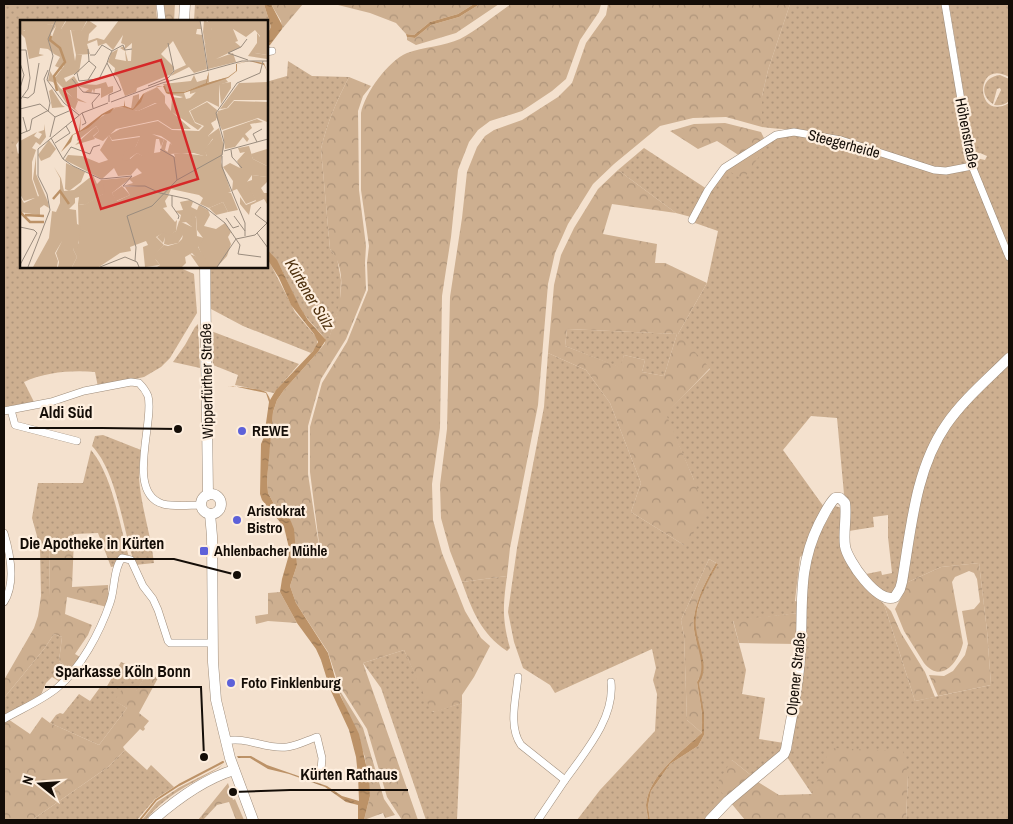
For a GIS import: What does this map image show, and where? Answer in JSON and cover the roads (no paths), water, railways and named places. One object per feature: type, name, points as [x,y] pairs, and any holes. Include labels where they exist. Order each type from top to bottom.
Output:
[{"type":"street","points":[[160,4],[162,20]]},
{"type":"street","points":[[184,20],[185,4]]},
{"type":"street","name":"Höhenstraße","points":[[945,4],[972,166],[1009,257]]},
{"type":"street","name":"Steegerheide","points":[[692,220],[708,190],[724,168],[776,135],[785,132],[802,132],[841,140],[934,170],[946,171],[972,166]]},
{"type":"street","name":"Wipperfürther Straße","points":[[205,268],[208,495]]},
{"type":"street","name":"Olpener Straße","points":[[710,820],[728,801],[784,754],[786,749],[800,661],[802,590],[805,564],[810,544],[832,501],[835,498],[840,498],[845,503],[845,545],[851,560],[878,594],[890,599],[895,597],[900,589],[913,512],[934,446],[945,426],[960,407],[1009,358]]},
{"type":"street","points":[[77,442],[14,425],[7,410],[51,402],[84,391],[131,382],[139,383],[145,390],[149,402],[144,447],[145,480],[149,493],[153,499],[166,505],[202,504]]},
{"type":"street","points":[[208,495],[213,495],[218,497],[221,504],[218,511],[210,514],[204,510],[202,504],[208,495]]},
{"type":"street","points":[[210,514],[212,536],[212,643],[216,700],[225,741],[253,820]]},
{"type":"street","points":[[4,533],[8,549],[10,580],[4,602]]},
{"type":"street","points":[[4,720],[56,688],[84,656],[103,623],[109,608],[113,597],[118,564],[122,558],[131,560],[143,586],[153,599],[170,643],[212,643]]},
{"type":"street","points":[[518,677],[514,722],[517,739],[526,749],[565,780]]},
{"type":"street","points":[[538,820],[601,726],[613,695],[611,682]]},
{"type":"street","points":[[225,741],[237,739],[288,747],[317,737],[322,758],[321,770]]},
{"type":"street","points":[[153,820],[198,787],[220,774],[234,770]]},
{"type":"water","points":[[264,4],[271,4],[282,25],[282,29],[268,46],[268,32],[271,27]]},
{"type":"water","points":[[474,4],[480,4],[459,17],[431,25],[415,38],[407,37],[406,34],[414,35],[430,22],[458,14]]},
{"type":"water","points":[[268,250],[277,260],[308,320],[326,340],[277,400],[273,412],[267,480],[268,493],[274,504],[290,519],[294,529],[297,565],[290,586],[296,603],[328,653],[340,695],[359,734],[369,778],[370,796],[364,820],[358,820],[358,805],[346,802],[325,787],[289,774],[268,769],[250,758],[238,758],[237,756],[251,756],[267,765],[327,786],[342,796],[359,801],[356,757],[349,730],[330,689],[316,649],[297,623],[280,592],[289,548],[284,527],[262,500],[260,494],[261,444],[264,437],[269,402],[266,393],[270,400],[276,390],[313,351],[318,342],[291,305],[279,278],[268,260]]},
{"type":"water","points":[[236,387],[253,389],[266,393]]},
{"type":"water","points":[[716,563],[718,564],[701,597],[696,618],[697,634],[704,668],[699,683],[704,713],[704,735],[698,746],[670,764],[651,791],[648,806],[650,820],[648,820],[646,805],[648,794],[659,774],[702,733],[702,713],[697,682],[700,675],[701,659],[695,633],[694,617],[705,583]]},
{"type":"waterway","points":[[140,820],[156,800],[179,785],[223,762]]},
{"type":"place","name":"Aldi Süd","points":[[178,429]]},
{"type":"place","name":"REWE","points":[[242,431]]},
{"type":"place","name":"Aristokrat Bistro","points":[[237,520]]},
{"type":"place","name":"Ahlenbacher Mühle","points":[[204,551]]},
{"type":"place","name":"Die Apotheke in Kürten","points":[[237,575]]},
{"type":"place","name":"Foto Finklenburg","points":[[231,683]]},
{"type":"place","name":"Sparkasse Köln Bonn","points":[[204,757]]},
{"type":"place","name":"Kürten Rathaus","points":[[233,792]]},
{"type":"water label","name":"Kürtener Sülz","points":[[310,294]]}]
